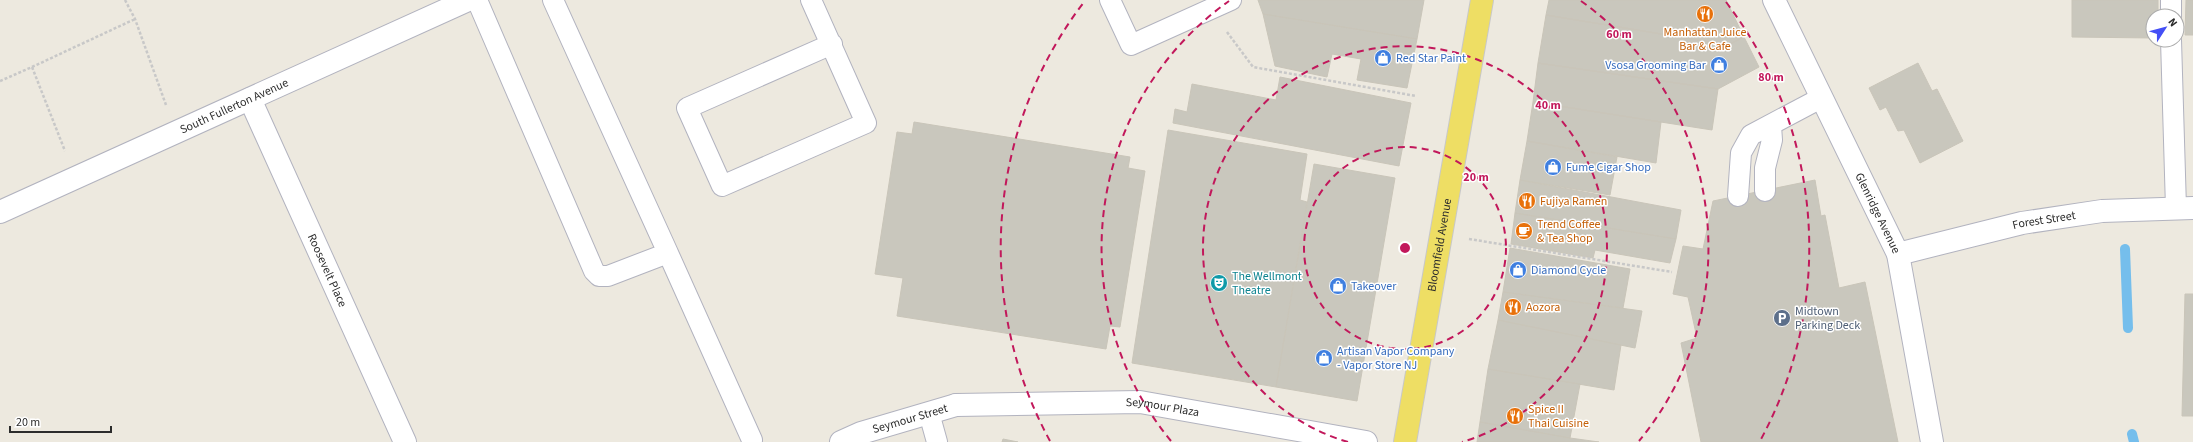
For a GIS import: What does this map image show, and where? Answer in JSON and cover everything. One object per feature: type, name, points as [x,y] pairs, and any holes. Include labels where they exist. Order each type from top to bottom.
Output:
[{"type":"main road","name":"Bloomfield Avenue","points":[[1405,442],[1482,0]]},
{"type":"street","name":"South Fullerton Avenue","points":[[0,212],[468,0]]},
{"type":"street","name":"Glenridge Avenue","points":[[1774,0],[1898,254],[1932,442]]},
{"type":"street","name":"Roosevelt Place","points":[[250,100],[405,442]]},
{"type":"street","name":"Forest Street","points":[[1898,254],[2022,223],[2102,211],[2185,208]]},
{"type":"street","name":"Seymour Plaza","points":[[956,405],[1140,402],[1366,442]]},
{"type":"street","name":"Seymour Street","points":[[841,442],[861,433],[956,405]]},
{"type":"lane","points":[[477,0],[594,271],[599,276],[608,276],[668,253]]},
{"type":"lane","points":[[553,0],[752,440]]},
{"type":"lane","points":[[811,0],[832,44],[866,123],[722,186],[687,108],[832,44]]},
{"type":"lane","points":[[1110,0],[1131,45],[1231,0]]},
{"type":"lane","points":[[2173,48],[2185,208]]},
{"type":"lane","points":[[1738,196],[1741,153],[1751,135],[1771,126],[1821,98]]},
{"type":"lane","points":[[1765,191],[1765,168],[1772,140],[1771,126]]},
{"type":"lane","points":[[929,413],[937,442]]},
{"type":"path","points":[[125,0],[135,19],[163,94],[173,134]]},
{"type":"path","points":[[1210,10],[1253,67],[1416,96]]},
{"type":"path","points":[[0,81],[135,19]]},
{"type":"path","points":[[32,67],[76,178]]},
{"type":"path","points":[[1441,234],[1672,272]]},
{"type":"building","points":[[1258,0],[1424,0],[1417,39],[1263,14]]},
{"type":"building","points":[[1549,0],[1726,0],[1744,37],[1728,45],[1546,15]]},
{"type":"building","points":[[2072,0],[2158,0],[2158,8],[2145,8],[2145,38],[2072,37]]},
{"type":"building","points":[[2186,0],[2193,0],[2193,35],[2185,35]]},
{"type":"building","points":[[1263,14],[1417,39],[1407,88],[1357,80],[1361,59],[1332,54],[1327,77],[1275,66]]},
{"type":"building","points":[[1546,15],[1728,45],[1744,37],[1759,67],[1718,89],[1538,63]]},
{"type":"building","points":[[1538,63],[1718,89],[1712,130],[1533,102]]},
{"type":"building","points":[[1918,63],[1932,91],[1937,89],[1963,141],[1920,163],[1904,130],[1898,131],[1886,107],[1880,110],[1869,88]]},
{"type":"building","points":[[1280,77],[1411,103],[1399,166],[1173,123],[1175,109],[1187,112],[1192,84],[1276,100]]},
{"type":"building","points":[[1533,102],[1661,122],[1656,163],[1527,141]]},
{"type":"building","points":[[914,122],[1130,157],[1128,168],[1145,171],[1120,327],[1110,326],[1106,349],[897,316],[903,278],[875,274],[897,132],[912,134]]},
{"type":"building","name":"The Wellmont Theatre","points":[[1168,130],[1307,154],[1300,200],[1307,202],[1276,387],[1132,363]]},
{"type":"building","points":[[1527,141],[1617,157],[1610,195],[1520,180]]},
{"type":"building","points":[[1314,164],[1395,178],[1357,401],[1276,387]]},
{"type":"building","points":[[1520,180],[1681,210],[1676,239],[1515,213]]},
{"type":"building","name":"Midtown Parking Deck","points":[[1815,180],[1821,216],[1825,215],[1839,288],[1865,282],[1898,442],[1701,442],[1681,343],[1697,338],[1688,297],[1673,294],[1683,246],[1703,249],[1713,201]]},
{"type":"building","points":[[1515,213],[1676,239],[1670,263],[1595,250],[1593,258],[1511,244]]},
{"type":"building","points":[[1510,248],[1630,269],[1623,308],[1503,292]]},
{"type":"building","points":[[1503,292],[1642,311],[1635,348],[1498,320]]},
{"type":"building","points":[[2185,294],[2193,294],[2193,416],[2182,416]]},
{"type":"building","points":[[1498,320],[1621,345],[1614,390],[1488,369]]},
{"type":"building","points":[[1488,369],[1580,384],[1570,438],[1480,422]]},
{"type":"building","points":[[1480,422],[1570,438],[1599,442],[1477,442]]},
{"type":"building","points":[[1003,439],[1018,442],[1002,442]]},
{"type":"waterway","points":[[2125,249],[2128,328]]},
{"type":"waterway","points":[[2132,434],[2134,442]]},
{"type":"place","name":"Manhattan Juice Bar & Cafe","points":[[1705,14]]},
{"type":"place","name":"Red Star Paint","points":[[1383,58]]},
{"type":"place","name":"Vsosa Grooming Bar","points":[[1719,65]]},
{"type":"place","name":"Fume Cigar Shop","points":[[1553,167]]},
{"type":"place","name":"Fujiya Ramen","points":[[1527,201]]},
{"type":"place","name":"Trend Coffee & Tea Shop","points":[[1524,231]]},
{"type":"place","name":"Diamond Cycle","points":[[1518,270]]},
{"type":"place","name":"The Wellmont Theatre","points":[[1219,283]]},
{"type":"place","name":"Takeover","points":[[1338,286]]},
{"type":"place","name":"Aozora","points":[[1513,307]]},
{"type":"place","name":"Midtown Parking Deck","points":[[1782,318]]},
{"type":"place","name":"Artisan Vapor Company - Vapor Store NJ","points":[[1324,358]]},
{"type":"place","name":"Spice II Thai Cuisine","points":[[1515,416]]}]
